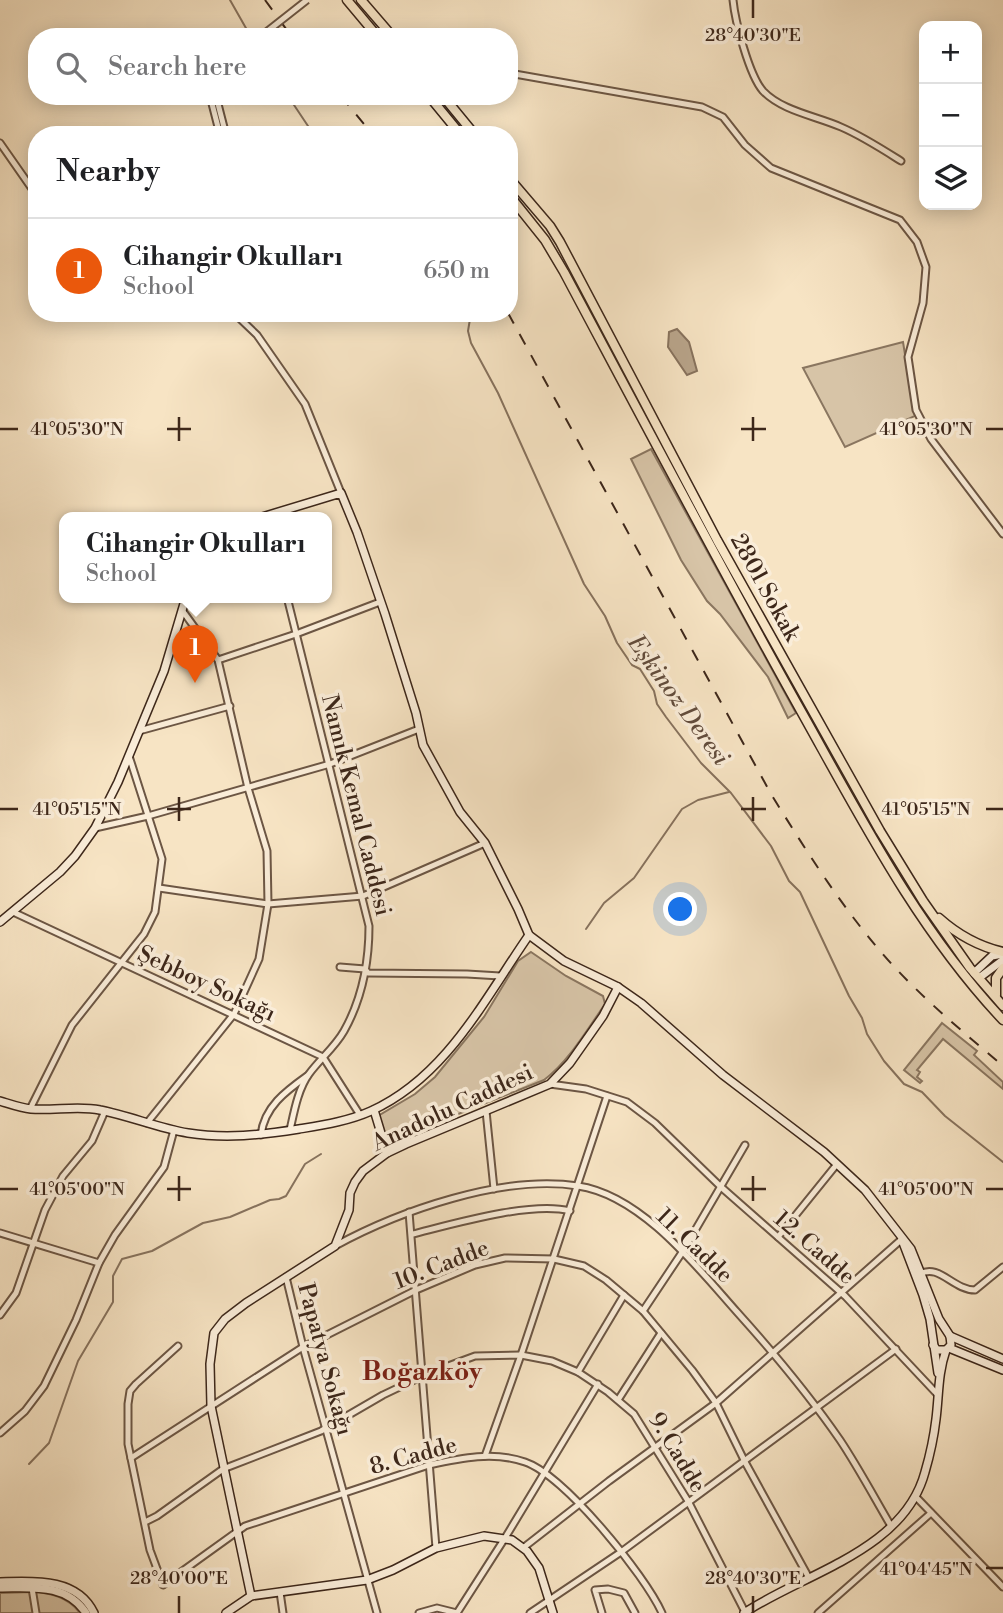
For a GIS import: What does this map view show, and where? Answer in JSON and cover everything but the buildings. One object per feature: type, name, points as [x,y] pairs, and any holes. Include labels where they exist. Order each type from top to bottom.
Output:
[{"type":"main road","points":[[345,0],[353,13],[371,28]]},
{"type":"main road","points":[[361,0],[385,28]]},
{"type":"main road","points":[[436,105],[454,126]]},
{"type":"main road","points":[[450,105],[468,126]]},
{"type":"main road","name":"2801 Sokak","points":[[518,189],[550,226],[769,634],[880,831],[928,909],[1003,1020]]},
{"type":"main road","name":"2801 Sokak","points":[[518,207],[552,251],[766,650],[875,844],[915,908],[1001,1004]]},
{"type":"main road","points":[[928,909],[965,938],[979,946],[1003,953]]},
{"type":"main road","points":[[1001,1004],[994,991],[998,973],[1003,968]]},
{"type":"street","points":[[271,28],[307,0]]},
{"type":"street","points":[[733,0],[738,27],[761,89],[771,98],[841,127],[901,161]]},
{"type":"street","points":[[518,75],[702,107],[723,117],[745,145],[771,168],[900,219],[917,242],[926,267],[923,303],[908,357],[916,410],[931,439],[1003,534]]},
{"type":"street","points":[[212,105],[218,126]]},
{"type":"street","points":[[218,105],[224,126]]},
{"type":"street","points":[[0,143],[28,183]]},
{"type":"street","points":[[243,322],[257,335],[304,404],[357,532],[423,745],[460,812],[485,843],[514,899],[528,935],[564,961],[618,987],[640,1003],[723,1075],[837,1164],[865,1191],[902,1239],[939,1320],[949,1335],[951,1342],[939,1377]]},
{"type":"street","points":[[279,512],[341,494]]},
{"type":"street","points":[[218,660],[380,602]]},
{"type":"street","points":[[0,922],[67,864],[95,828],[129,756],[164,671],[184,603]]},
{"type":"street","name":"Namık Kemal Caddesi","points":[[288,603],[369,926],[365,969],[358,1003],[342,1034],[307,1076],[290,1130]]},
{"type":"street","points":[[147,1123],[234,1014],[259,959],[268,904],[267,851],[248,788],[218,660],[182,610]]},
{"type":"street","points":[[139,730],[230,706]]},
{"type":"street","points":[[95,828],[148,816],[330,764],[419,729]]},
{"type":"street","points":[[30,1108],[72,1026],[144,934],[155,912],[162,859],[129,756]]},
{"type":"street","points":[[159,888],[268,904],[363,896],[485,843]]},
{"type":"street","name":"Şebboy Sokağı","points":[[13,912],[323,1057]]},
{"type":"street","points":[[0,1101],[30,1108],[105,1111],[174,1130],[212,1135],[261,1135],[323,1125],[360,1115],[374,1110],[413,1086],[440,1061],[467,1028],[528,935]]},
{"type":"street","points":[[975,978],[987,960],[1003,953]]},
{"type":"street","points":[[975,978],[1003,960]]},
{"type":"street","points":[[340,967],[365,969],[368,973],[500,976]]},
{"type":"street","name":"Anadolu Caddesi","points":[[335,1246],[349,1209],[355,1182],[363,1171],[387,1153],[486,1111],[496,1104],[550,1084],[570,1063],[603,1016],[618,987]]},
{"type":"street","points":[[323,1057],[360,1115]]},
{"type":"street","points":[[261,1135],[267,1113],[286,1091],[307,1076]]},
{"type":"street","name":"12. Cadde","points":[[550,1084],[586,1089],[627,1102],[655,1123],[721,1187],[842,1294],[938,1396]]},
{"type":"street","points":[[485,1456],[554,1259],[607,1096]]},
{"type":"street","points":[[374,1110],[387,1153]]},
{"type":"street","points":[[0,1315],[16,1293],[45,1209],[63,1176],[92,1141],[105,1111]]},
{"type":"street","points":[[486,1111],[494,1189]]},
{"type":"street","points":[[0,1433],[25,1412],[44,1386],[114,1235],[164,1167],[174,1130]]},
{"type":"street","points":[[643,1311],[683,1251],[745,1145]]},
{"type":"street","points":[[778,1237],[837,1164]]},
{"type":"street","name":"11. Cadde","points":[[335,1246],[366,1229],[409,1212],[494,1189],[544,1184],[578,1185],[595,1190],[624,1205],[665,1234],[774,1354],[839,1439],[891,1526]]},
{"type":"street","points":[[413,1234],[494,1215],[557,1208],[570,1211]]},
{"type":"street","points":[[409,1212],[413,1234],[436,1548]]},
{"type":"street","points":[[0,1234],[99,1264]]},
{"type":"street","points":[[523,1548],[716,1403],[902,1239]]},
{"type":"street","points":[[251,1596],[211,1406],[210,1364],[214,1333],[225,1319],[335,1246]]},
{"type":"street","name":"10. Cadde","points":[[131,1458],[303,1347],[416,1290],[475,1265],[505,1258],[554,1259],[584,1266],[643,1311],[661,1333],[716,1403],[809,1578]]},
{"type":"street","points":[[919,1275],[933,1270],[954,1285],[975,1290],[1003,1267]]},
{"type":"street","points":[[744,1613],[849,1557],[891,1526],[916,1497],[925,1474],[932,1441],[939,1377],[930,1319],[919,1275]]},
{"type":"street","name":"Papatya Sokağı","points":[[286,1277],[377,1613]]},
{"type":"street","points":[[578,1372],[624,1295]]},
{"type":"street","points":[[933,1342],[939,1332],[1003,1359]]},
{"type":"street","points":[[618,1400],[661,1333]]},
{"type":"street","points":[[933,1342],[940,1350],[947,1349],[1003,1370]]},
{"type":"street","points":[[145,1522],[128,1444],[130,1391],[178,1346]]},
{"type":"street","points":[[530,1613],[621,1552],[896,1349]]},
{"type":"street","name":"9. Cadde","points":[[145,1522],[223,1469],[326,1428],[383,1395],[423,1376],[475,1356],[521,1355],[552,1361],[578,1372],[598,1384],[634,1414],[688,1502],[744,1613]]},
{"type":"street","points":[[419,1613],[437,1608],[457,1613],[598,1384]]},
{"type":"street","name":"8. Cadde","points":[[145,1522],[150,1550],[163,1585],[250,1524],[458,1458],[485,1456],[522,1461],[544,1472],[579,1504],[650,1590],[662,1613]]},
{"type":"street","points":[[916,1497],[1003,1587]]},
{"type":"street","points":[[818,1613],[931,1513]]},
{"type":"street","points":[[226,1613],[251,1596],[367,1580],[436,1548],[476,1537],[505,1538],[523,1548],[539,1568],[553,1613]]},
{"type":"street","points":[[0,1582],[44,1582],[67,1588],[86,1600],[94,1613]]},
{"type":"street","points":[[0,1588],[52,1589],[75,1600],[86,1613]]},
{"type":"street","points":[[32,1588],[36,1613]]},
{"type":"street","points":[[600,1612],[595,1590],[608,1589],[624,1593],[635,1613]]},
{"type":"street","points":[[280,1592],[283,1613]]},
{"type":"shaded area","points":[[677,329],[689,342],[697,371],[687,375],[668,347],[669,332]]},
{"type":"shaded area","points":[[903,342],[915,416],[845,447],[803,368]]},
{"type":"shaded area","points":[[651,449],[796,713],[788,718],[768,677],[707,601],[681,560],[631,459]]},
{"type":"shaded area","points":[[531,952],[566,976],[603,996],[605,1004],[577,1045],[562,1064],[544,1080],[423,1128],[389,1148],[378,1116],[415,1094],[435,1077],[484,1017],[518,961]]},
{"type":"shaded area","points":[[942,1023],[977,1051],[974,1055],[1003,1082],[1003,1089],[943,1039],[917,1070],[920,1072],[917,1077],[922,1081],[920,1083],[904,1070]]},
{"type":"shaded area","points":[[32,1592],[59,1597],[80,1613],[0,1613],[0,1593]]},
{"type":"waterway","name":"Eşkinoz Deresi","points":[[230,0],[246,28]]},
{"type":"waterway","name":"Eşkinoz Deresi","points":[[294,105],[308,126]]},
{"type":"waterway","name":"Eşkinoz Deresi","points":[[470,322],[468,331],[471,343],[498,393],[584,584],[605,616],[617,643],[632,665],[640,669],[666,717],[701,763],[731,793],[771,846],[789,881],[800,892],[862,1018],[867,1034],[884,1061],[904,1084],[922,1092],[945,1116],[1003,1162]]},
{"type":"waterway","points":[[586,929],[604,903],[634,878],[682,809],[698,800],[729,792]]},
{"type":"waterway","points":[[29,1464],[49,1443],[78,1361],[113,1302],[113,1276],[122,1259],[152,1251],[203,1223],[230,1217],[286,1196],[305,1164],[321,1154]]},
{"type":"railway","points":[[265,0],[285,28]]},
{"type":"railway","points":[[348,105],[366,126]]},
{"type":"railway","points":[[513,322],[771,794],[810,855],[851,914],[895,968],[940,1012],[1003,1066]]},
{"type":"place","name":"Cihangir Okulları","points":[[195,683]]},
{"type":"district","name":"Boğazköy","points":[[422,1371]]}]
